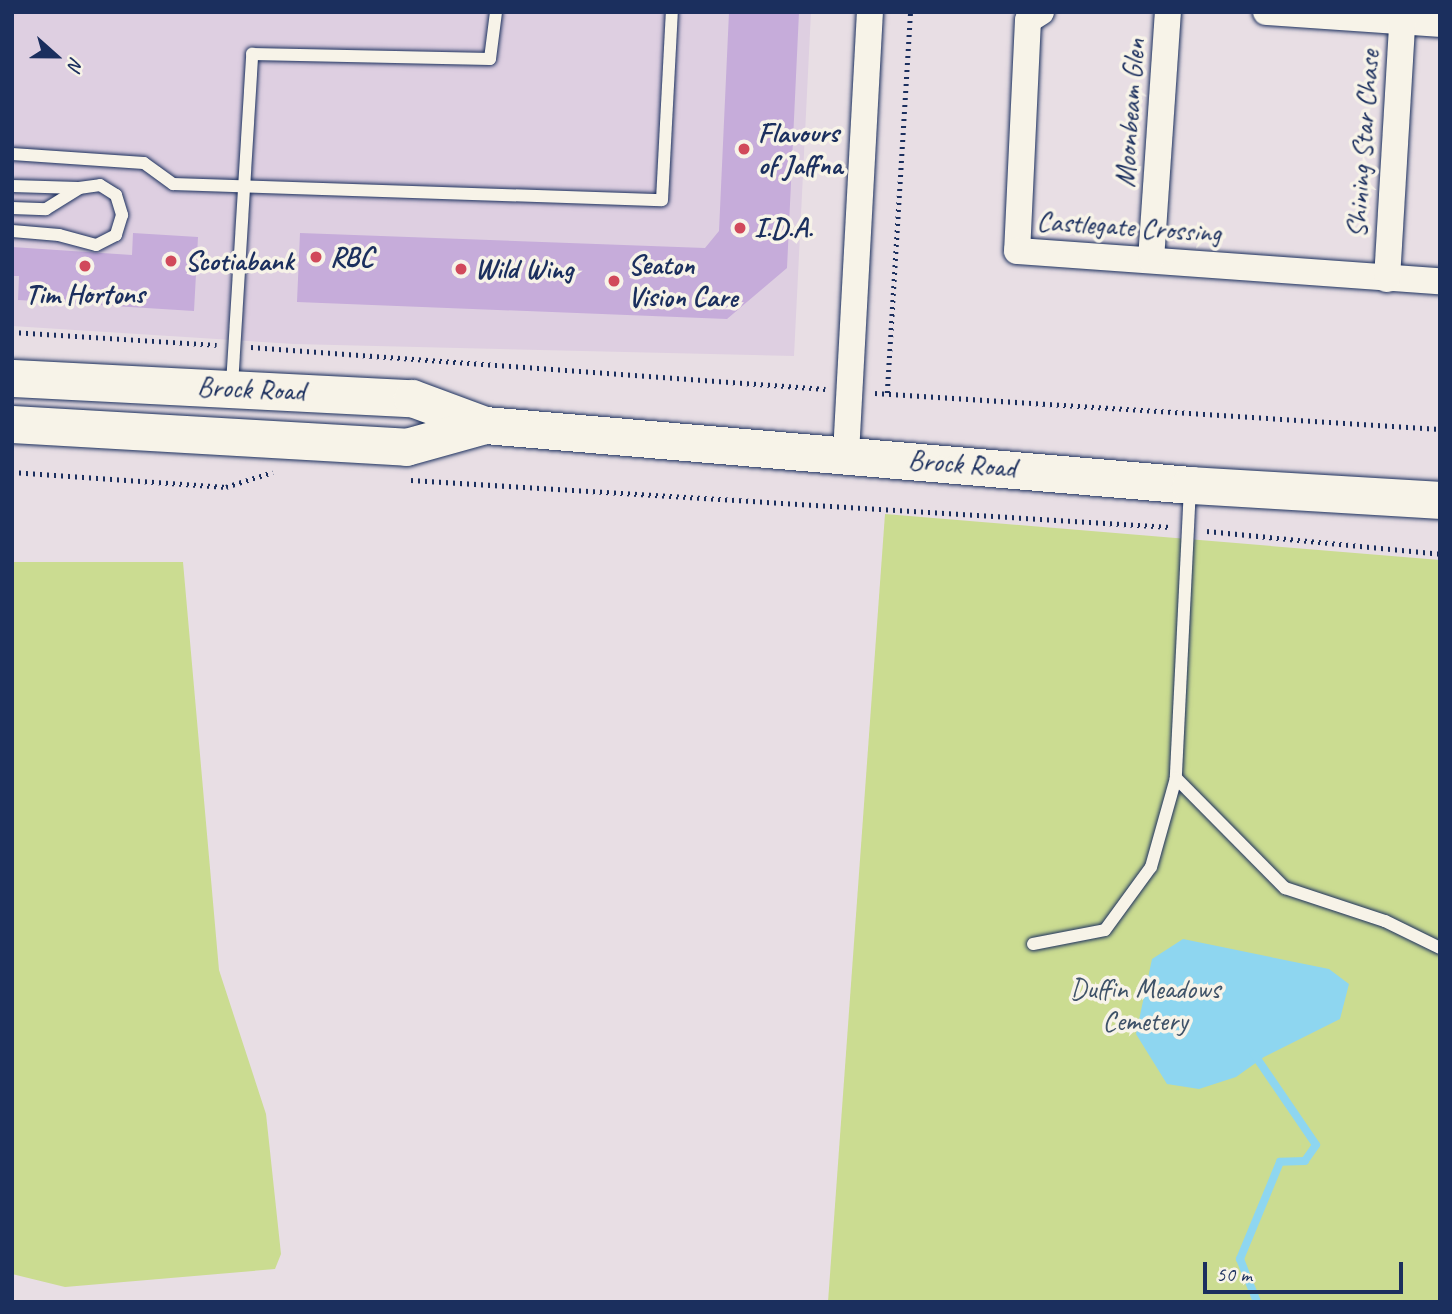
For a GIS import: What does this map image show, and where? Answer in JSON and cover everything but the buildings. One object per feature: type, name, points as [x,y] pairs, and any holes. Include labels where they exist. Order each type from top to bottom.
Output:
[{"type":"main road","name":"Brock Road","points":[[12,378],[412,398],[485,425],[1190,485],[1440,500]]},
{"type":"main road","name":"Brock Road","points":[[12,424],[406,447],[485,425]]},
{"type":"street","points":[[846,454],[846,391],[870,12]]},
{"type":"street","name":"Castlegate Crossing","points":[[1041,12],[1028,20],[1017,251],[1440,281]]},
{"type":"street","name":"Moonbeam Glen","points":[[1151,260],[1168,12]]},
{"type":"street","points":[[1266,12],[1403,17],[1440,24]]},
{"type":"street","name":"Shining Star Chase","points":[[1387,279],[1403,17]]},
{"type":"lane","points":[[232,388],[252,54],[490,59],[496,12]]},
{"type":"lane","points":[[12,154],[145,163],[173,184],[662,200],[672,12]]},
{"type":"lane","points":[[12,186],[79,188],[100,184],[116,195],[120,225],[107,242],[86,244],[59,235],[12,231]]},
{"type":"lane","points":[[12,208],[46,209],[79,188]]},
{"type":"lane","points":[[1033,944],[1105,930],[1151,866],[1177,778],[1190,485]]},
{"type":"lane","points":[[1177,778],[1285,888],[1385,921],[1440,948]]},
{"type":"path","points":[[887,393],[910,12]]},
{"type":"path","points":[[12,332],[846,391],[1440,429]]},
{"type":"path","points":[[12,472],[226,487],[274,471],[288,472]]},
{"type":"path","points":[[398,479],[1188,528],[1440,554]]},
{"type":"shaded area","points":[[12,12],[811,12],[794,356],[294,344],[12,326]]},
{"type":"green space","name":"Duffin Meadows Cemetery","points":[[885,514],[1440,560],[1440,1302],[828,1302]]},
{"type":"green space","points":[[12,562],[183,562],[219,970],[266,1114],[281,1254],[275,1269],[65,1287],[12,1274]]},
{"type":"water","points":[[1183,939],[1329,969],[1349,984],[1340,1019],[1264,1057],[1236,1077],[1199,1089],[1167,1084],[1136,1034],[1152,959]]},
{"type":"waterway","points":[[1254,1054],[1316,1145],[1305,1161],[1280,1162],[1240,1259],[1257,1302]]},
{"type":"place","name":"Flavours of Jaffna","points":[[744,149]]},
{"type":"place","name":"I.D.A.","points":[[740,228]]},
{"type":"place","name":"RBC","points":[[316,257]]},
{"type":"place","name":"Scotiabank","points":[[171,261]]},
{"type":"place","name":"Tim Hortons","points":[[85,266]]},
{"type":"place","name":"Wild Wing","points":[[461,269]]},
{"type":"place","name":"Seaton Vision Care","points":[[614,281]]}]
